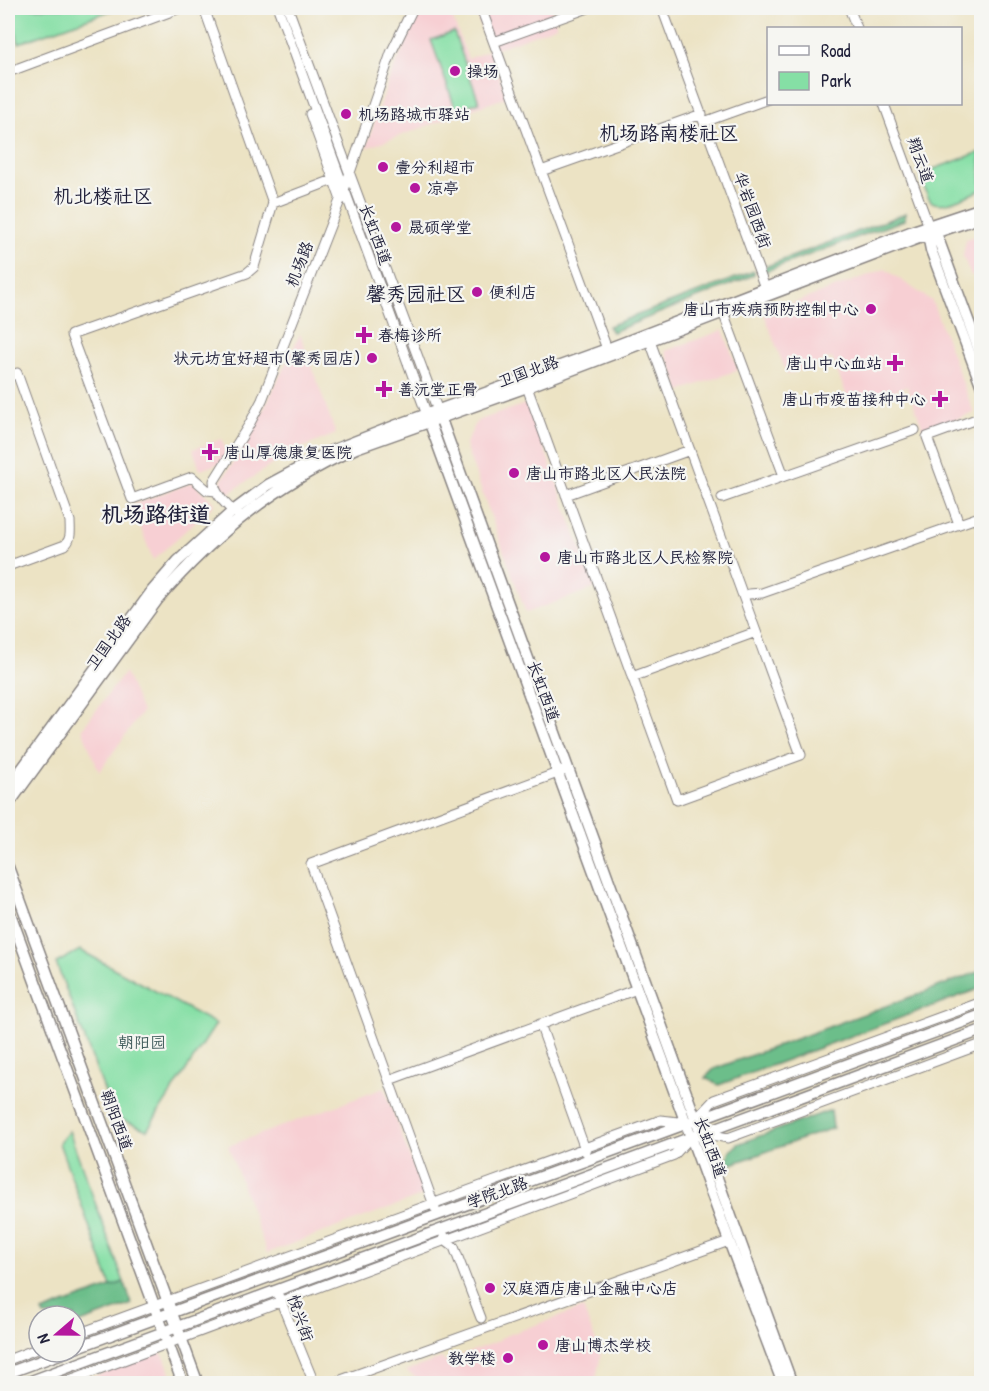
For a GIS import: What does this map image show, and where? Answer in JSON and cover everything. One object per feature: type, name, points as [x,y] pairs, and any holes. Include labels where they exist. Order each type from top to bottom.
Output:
[{"type":"main road","name":"卫国北路","points":[[434,417],[527,387],[650,341],[931,232],[981,208]]},
{"type":"main road","name":"卫国北路","points":[[8,788],[152,591],[178,561],[237,514],[356,448],[765,288],[981,217]]},
{"type":"main road","name":"翔云道","points":[[931,232],[977,332],[981,358]]},
{"type":"main road","name":"翔云道","points":[[931,232],[931,250],[981,387]]},
{"type":"main road","name":"长虹西道","points":[[434,417],[691,1121],[729,1241],[783,1383]]},
{"type":"main road","name":"卫国北路","points":[[8,805],[158,599],[237,514]]},
{"type":"main road","name":"长虹西道","points":[[563,772],[637,988],[691,1121]]},
{"type":"main road","name":"朝阳西道","points":[[8,867],[198,1383]]},
{"type":"main road","name":"朝阳西道","points":[[8,908],[183,1383]]},
{"type":"main road","name":"学院北路","points":[[87,1343],[169,1307],[437,1215],[981,1015]]},
{"type":"main road","points":[[944,1029],[948,1042]]},
{"type":"main road","name":"学院北路","points":[[23,1383],[981,1030]]},
{"type":"main road","name":"长虹西道","points":[[695,1135],[792,1383]]},
{"type":"main road","points":[[437,1215],[441,1228]]},
{"type":"main road","points":[[8,1373],[32,1364]]},
{"type":"street","points":[[8,72],[180,8]]},
{"type":"street","points":[[204,8],[273,203],[254,267],[247,273],[70,336],[132,499],[192,477],[207,490],[216,492],[237,514]]},
{"type":"street","points":[[272,8],[333,180],[342,195]]},
{"type":"street","name":"长虹西道","points":[[278,8],[342,195],[434,417]]},
{"type":"street","name":"长虹西道","points":[[288,8],[350,170],[434,417]]},
{"type":"street","points":[[294,8],[350,170]]},
{"type":"street","name":"机场路","points":[[216,492],[214,481],[262,400],[342,195],[391,53],[413,8]]},
{"type":"street","points":[[481,8],[607,350]]},
{"type":"street","points":[[494,42],[588,8]]},
{"type":"street","name":"华岩园西街","points":[[662,8],[765,288]]},
{"type":"street","points":[[849,8],[856,27]]},
{"type":"street","points":[[541,171],[767,99]]},
{"type":"street","name":"翔云道","points":[[884,105],[931,232]]},
{"type":"street","points":[[273,203],[333,180]]},
{"type":"street","points":[[723,312],[784,476]]},
{"type":"street","points":[[527,387],[677,800],[801,755],[650,341]]},
{"type":"street","points":[[8,377],[17,373],[70,521],[71,535],[65,545],[8,566]]},
{"type":"street","points":[[959,524],[927,437],[981,417]]},
{"type":"street","points":[[722,498],[915,430]]},
{"type":"street","points":[[566,495],[690,450]]},
{"type":"street","points":[[749,594],[762,593],[981,516]]},
{"type":"street","points":[[632,677],[756,632]]},
{"type":"street","points":[[437,1215],[311,864],[563,772]]},
{"type":"street","points":[[389,1080],[637,988]]},
{"type":"street","points":[[169,1307],[434,1204],[661,1120],[691,1121],[714,1100],[981,1002]]},
{"type":"street","points":[[939,1018],[944,1029]]},
{"type":"street","points":[[540,1024],[589,1160]]},
{"type":"street","points":[[948,1042],[953,1054]]},
{"type":"street","points":[[59,1383],[674,1155],[695,1135],[728,1138],[981,1044]]},
{"type":"street","points":[[825,1102],[826,1087]]},
{"type":"street","points":[[441,1228],[446,1241],[454,1247],[481,1318],[494,1325]]},
{"type":"street","points":[[330,1383],[729,1241]]},
{"type":"street","name":"悦兴街","points":[[276,1290],[309,1383]]},
{"type":"street","name":"悦兴街","points":[[280,1302],[314,1383]]},
{"type":"street","points":[[87,1332],[157,1312]]},
{"type":"street","points":[[475,1332],[481,1318]]},
{"type":"street","points":[[8,1360],[27,1353]]},
{"type":"street","points":[[339,1383],[395,1362],[397,1359]]},
{"type":"shaded area","points":[[430,8],[449,8],[468,59],[490,50],[474,8],[551,8],[557,26],[490,51],[507,97],[366,148],[389,79],[421,11]]},
{"type":"shaded area","points":[[981,234],[981,272],[971,276],[963,256],[966,239]]},
{"type":"shaded area","points":[[885,269],[932,301],[974,413],[924,431],[907,386],[851,407],[832,358],[787,375],[764,314]]},
{"type":"shaded area","points":[[723,330],[738,370],[680,391],[665,351]]},
{"type":"shaded area","points":[[300,334],[336,434],[279,460],[229,493],[222,486],[221,481],[250,438]]},
{"type":"shaded area","points":[[528,403],[595,588],[526,613],[465,445],[477,421]]},
{"type":"shaded area","name":"唐山厚德康复医院","points":[[222,439],[227,456],[224,462],[200,470],[193,449]]},
{"type":"shaded area","points":[[193,482],[215,504],[153,560],[132,505]]},
{"type":"shaded area","points":[[125,672],[142,712],[99,772],[82,729]]},
{"type":"shaded area","points":[[384,1088],[424,1195],[267,1253],[228,1146]]},
{"type":"shaded area","name":"唐山博杰学校","points":[[583,1308],[601,1355],[595,1383],[425,1383],[406,1371],[442,1358],[444,1362],[498,1341],[505,1336]]},
{"type":"shaded area","points":[[160,1352],[165,1358],[174,1383],[73,1384]]},
{"type":"green space","points":[[8,8],[118,8],[19,43]]},
{"type":"green space","name":"操场","points":[[454,32],[479,102],[456,110],[431,40]]},
{"type":"green space","points":[[980,152],[981,190],[948,203],[941,204],[931,201],[920,174]]},
{"type":"green space","points":[[906,213],[904,220],[766,271],[762,268]]},
{"type":"green space","points":[[754,271],[754,275],[612,332],[608,326]]},
{"type":"green space","name":"朝阳园","points":[[80,950],[216,1024],[147,1130],[114,1116],[56,963]]},
{"type":"green space","points":[[981,971],[981,988],[719,1085],[705,1078],[714,1069]]},
{"type":"green space","points":[[831,1110],[833,1128],[726,1166],[729,1153],[738,1144]]},
{"type":"green space","points":[[69,1131],[124,1282],[111,1286],[59,1143]]},
{"type":"green space","points":[[124,1282],[132,1304],[87,1321],[87,1304],[64,1304]]},
{"type":"place","name":"操场","points":[[455,71]]},
{"type":"place","name":"机场路城市驿站","points":[[346,114]]},
{"type":"place","name":"壹分利超市","points":[[383,167]]},
{"type":"place","name":"凉亭","points":[[415,188]]},
{"type":"place","name":"晟硕学堂","points":[[396,227]]},
{"type":"place","name":"便利店","points":[[477,292]]},
{"type":"place","name":"唐山市疾病预防控制中心","points":[[871,309]]},
{"type":"place","name":"春梅诊所","points":[[364,335]]},
{"type":"place","name":"状元坊宜好超市(馨秀园店)","points":[[372,358]]},
{"type":"place","name":"唐山中心血站","points":[[895,363]]},
{"type":"place","name":"善沅堂正骨","points":[[384,389]]},
{"type":"place","name":"唐山市疫苗接种中心","points":[[940,399]]},
{"type":"place","name":"唐山厚德康复医院","points":[[210,452]]},
{"type":"place","name":"唐山市路北区人民法院","points":[[514,473]]},
{"type":"place","name":"唐山市路北区人民检察院","points":[[545,557]]},
{"type":"place","name":"汉庭酒店唐山金融中心店","points":[[490,1288]]},
{"type":"place","name":"唐山博杰学校","points":[[543,1345]]},
{"type":"place","name":"教学楼","points":[[508,1358]]},
{"type":"district","name":"机场路南楼社区","points":[[669,133]]},
{"type":"district","name":"机北楼社区","points":[[103,196]]},
{"type":"district","name":"馨秀园社区","points":[[416,294]]},
{"type":"district","name":"机场路街道","points":[[156,514]]}]
